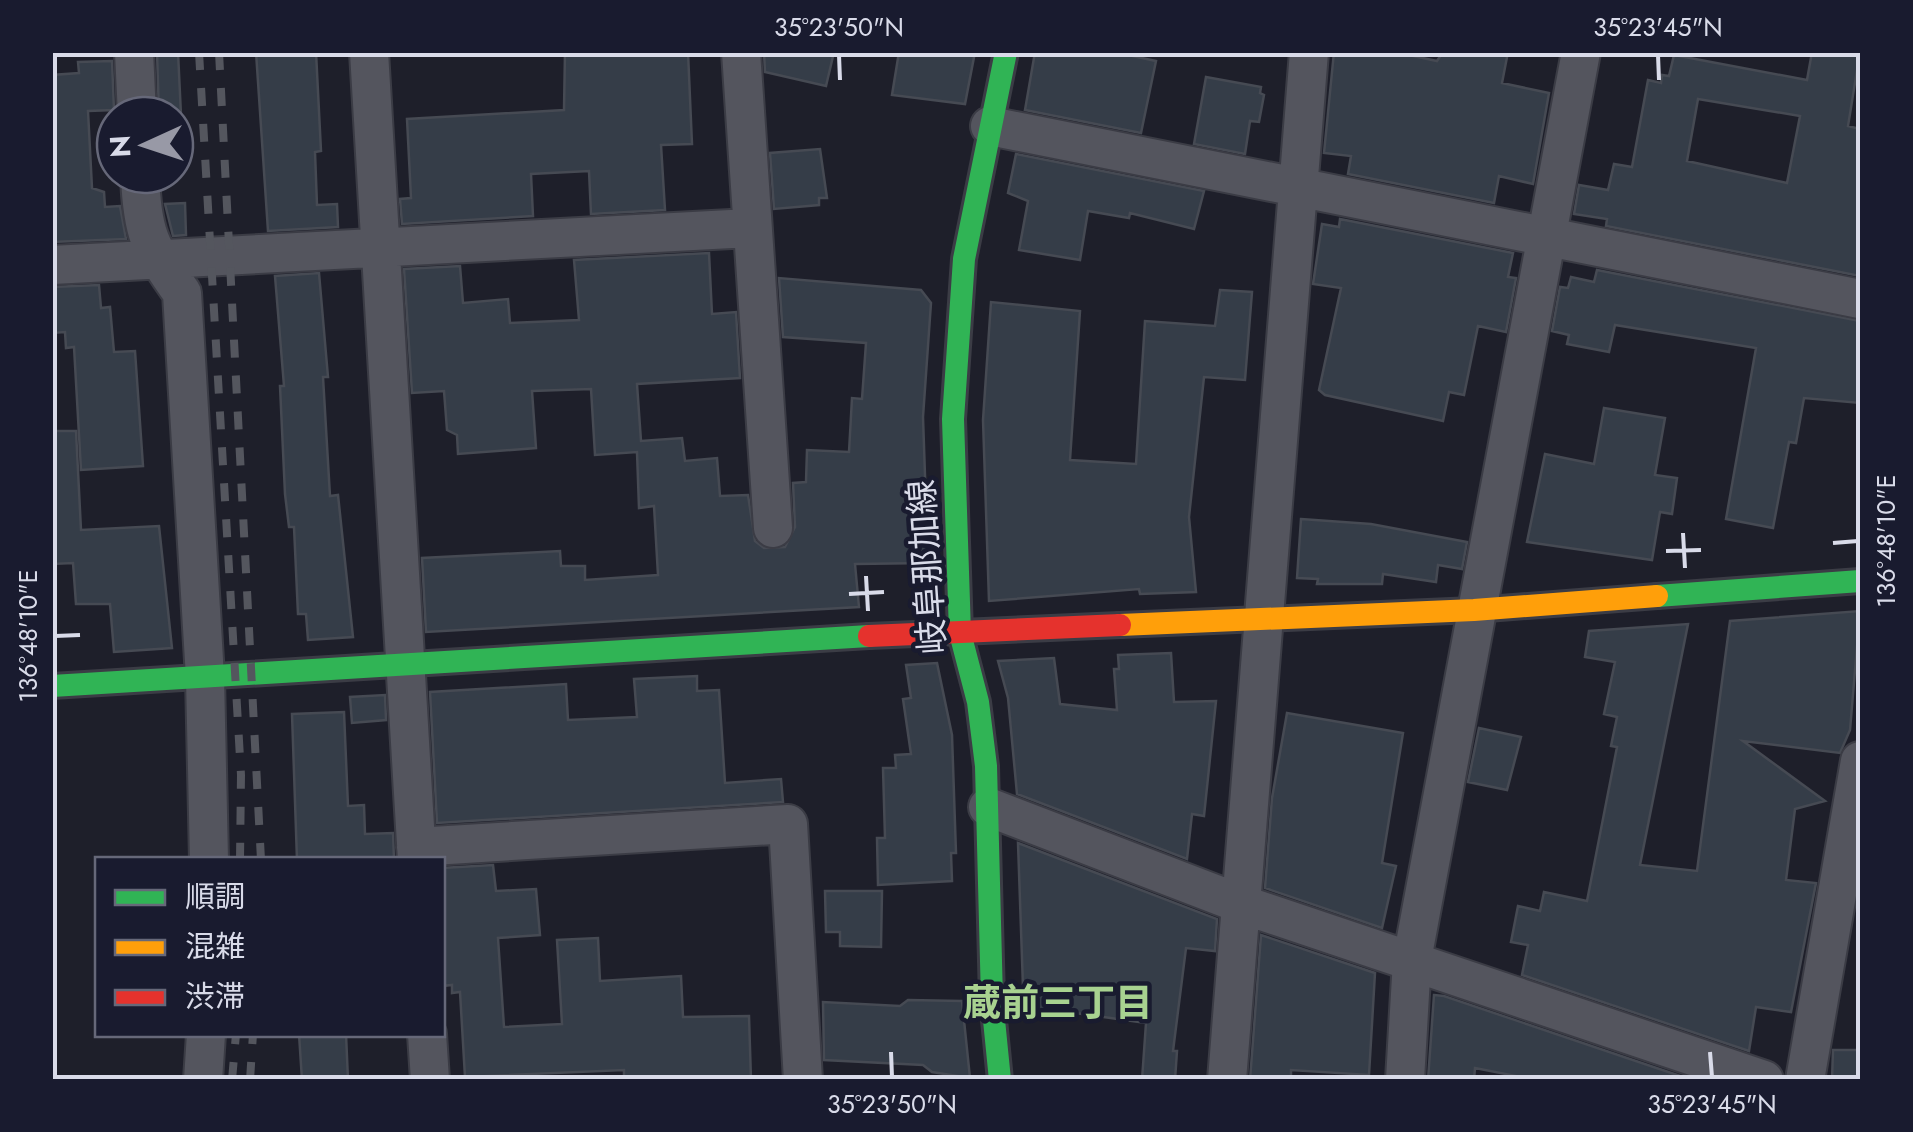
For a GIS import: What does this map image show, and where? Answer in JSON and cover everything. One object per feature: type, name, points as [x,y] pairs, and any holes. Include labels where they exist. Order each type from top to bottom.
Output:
[{"type":"street","points":[[134,52],[136,95]]},
{"type":"street","points":[[369,52],[416,853],[788,824],[803,1080]]},
{"type":"street","points":[[742,52],[750,228],[773,528]]},
{"type":"street","name":"岐阜那加線","points":[[1000,1080],[992,1000],[988,807],[978,702],[960,633],[954,402],[964,259],[1006,52]]},
{"type":"street","points":[[1227,1080],[1308,52]]},
{"type":"street","points":[[1405,1080],[1412,960],[1474,610],[1581,52]]},
{"type":"street","points":[[990,126],[1545,239],[1860,298]]},
{"type":"street","points":[[141,195],[142,224],[157,258],[182,294],[205,677],[209,857]]},
{"type":"street","points":[[52,264],[381,244],[750,228]]},
{"type":"street","points":[[52,686],[402,660],[1474,610],[1860,581]]},
{"type":"street","points":[[1805,1080],[1860,760]]},
{"type":"street","points":[[988,807],[1241,904],[1764,1080]]},
{"type":"street","points":[[203,1080],[206,1037]]},
{"type":"street","points":[[428,1037],[430,1080]]},
{"type":"building","points":[[157,52],[178,52],[180,95],[158,95]]},
{"type":"building","points":[[256,52],[316,52],[321,151],[315,152],[317,205],[337,204],[338,227],[268,231]]},
{"type":"building","points":[[565,52],[688,52],[692,144],[661,145],[665,210],[591,214],[589,171],[531,174],[533,216],[402,224],[400,199],[411,198],[407,119],[564,110]]},
{"type":"building","points":[[764,52],[834,52],[826,86],[765,72]]},
{"type":"building","points":[[899,52],[975,52],[965,104],[892,95]]},
{"type":"building","points":[[1035,52],[1114,52],[1156,61],[1141,133],[1025,110]]},
{"type":"building","points":[[1334,52],[1404,54],[1437,61],[1443,52],[1508,52],[1502,83],[1549,93],[1533,184],[1499,176],[1494,203],[1348,174],[1351,156],[1324,153]]},
{"type":"building","points":[[1812,52],[1860,52],[1848,126],[1860,129],[1860,276],[1606,226],[1607,219],[1574,214],[1579,185],[1608,190],[1614,164],[1632,167],[1648,80],[1661,83],[1662,75],[1669,76],[1674,55],[1807,80]],"holes":[[[1698,99],[1800,116],[1787,183],[1687,161]]]},
{"type":"building","points":[[112,61],[113,95],[95,95],[95,111],[88,111],[92,188],[95,195],[104,195],[105,207],[120,206],[126,239],[52,242],[52,75],[79,73],[78,62]]},
{"type":"building","points":[[1206,77],[1261,87],[1260,93],[1264,95],[1259,122],[1250,121],[1245,154],[1194,144]]},
{"type":"building","points":[[820,149],[827,198],[819,198],[819,205],[774,209],[770,153]]},
{"type":"building","points":[[1016,154],[1204,191],[1194,229],[1130,213],[1129,218],[1088,211],[1080,260],[1019,250],[1028,201],[1008,193]]},
{"type":"building","points":[[185,203],[186,235],[173,236],[165,204]]},
{"type":"building","points":[[1340,219],[1513,253],[1508,277],[1516,278],[1506,332],[1478,326],[1464,395],[1449,392],[1443,421],[1325,395],[1319,390],[1341,288],[1313,284],[1322,224],[1339,227]]},
{"type":"building","points":[[709,253],[712,314],[736,312],[740,378],[637,384],[641,441],[682,438],[685,461],[717,458],[720,496],[748,495],[755,541],[764,548],[785,547],[795,527],[793,483],[806,482],[807,450],[849,452],[852,398],[862,399],[866,343],[783,337],[779,278],[921,290],[931,303],[923,417],[928,563],[855,564],[859,607],[426,632],[422,558],[560,551],[561,566],[585,566],[585,580],[658,575],[654,506],[639,508],[637,452],[595,455],[591,389],[532,391],[536,448],[458,454],[457,435],[447,430],[444,391],[412,393],[404,269],[460,266],[463,303],[508,299],[510,323],[579,320],[574,260]]},
{"type":"building","points":[[1597,270],[1860,321],[1860,403],[1804,398],[1796,443],[1789,442],[1773,528],[1726,519],[1756,348],[1615,325],[1609,352],[1567,344],[1569,335],[1552,331],[1560,287],[1568,288],[1571,277],[1594,282]]},
{"type":"building","points":[[319,273],[328,377],[323,377],[330,496],[338,495],[353,637],[308,640],[306,614],[298,614],[294,527],[289,527],[285,494],[280,386],[284,386],[275,276]]},
{"type":"building","points":[[99,285],[101,308],[110,307],[114,352],[135,351],[143,466],[81,470],[74,347],[66,348],[65,332],[52,333],[52,287]]},
{"type":"building","points":[[1220,290],[1252,292],[1245,380],[1204,377],[1189,517],[1196,592],[1140,594],[1139,589],[989,601],[983,420],[991,302],[1080,311],[1070,460],[1136,464],[1145,321],[1215,326]]},
{"type":"building","points":[[1604,408],[1665,418],[1655,475],[1677,478],[1672,514],[1660,512],[1652,560],[1527,542],[1545,454],[1594,464]]},
{"type":"building","points":[[52,431],[76,431],[81,530],[159,526],[172,648],[114,652],[110,604],[76,604],[73,563],[52,564]]},
{"type":"building","points":[[1301,519],[1371,524],[1467,542],[1462,569],[1438,565],[1436,582],[1383,574],[1382,584],[1317,584],[1318,579],[1297,578]]},
{"type":"building","points":[[1860,611],[1850,730],[1840,753],[1743,741],[1825,801],[1795,809],[1786,880],[1816,883],[1791,1012],[1756,1007],[1749,1051],[1522,975],[1528,945],[1511,942],[1518,906],[1540,911],[1544,892],[1587,901],[1617,747],[1611,746],[1617,717],[1604,714],[1615,662],[1585,657],[1589,631],[1688,624],[1640,865],[1697,871],[1730,621]]},
{"type":"building","points":[[1171,653],[1174,702],[1216,701],[1204,816],[1192,814],[1187,859],[1017,794],[1008,698],[998,661],[1054,658],[1060,704],[1117,710],[1114,669],[1119,669],[1118,655]]},
{"type":"building","points":[[937,663],[952,735],[956,853],[951,853],[952,881],[878,885],[877,838],[885,838],[883,768],[896,768],[895,755],[911,754],[903,699],[911,698],[906,665]]},
{"type":"building","points":[[697,676],[697,691],[719,690],[725,783],[781,779],[783,802],[437,823],[430,692],[566,684],[568,720],[637,717],[634,679]]},
{"type":"building","points":[[385,695],[386,720],[352,723],[350,697]]},
{"type":"building","points":[[344,712],[348,806],[364,805],[365,834],[393,833],[394,857],[297,857],[292,714]]},
{"type":"building","points":[[1287,713],[1403,733],[1382,863],[1396,866],[1382,928],[1265,888],[1272,798]]},
{"type":"building","points":[[1479,728],[1521,737],[1507,790],[1468,782]]},
{"type":"building","points":[[1018,843],[1217,919],[1215,951],[1186,948],[1173,1051],[1177,1051],[1175,1080],[1142,1080],[1146,1023],[1075,1013],[1074,1018],[1024,1016]]},
{"type":"building","points":[[493,865],[496,891],[536,889],[540,935],[498,938],[504,1027],[562,1024],[557,940],[598,938],[600,981],[681,976],[683,1017],[749,1016],[751,1080],[624,1080],[624,1070],[465,1077],[460,992],[452,993],[452,985],[445,986],[445,868]]},
{"type":"building","points":[[825,891],[882,891],[881,947],[840,946],[840,932],[826,932]]},
{"type":"building","points":[[1261,935],[1375,973],[1369,1075],[1291,1070],[1291,1080],[1250,1080]]},
{"type":"building","points":[[1434,995],[1692,1080],[1536,1080],[1475,1068],[1474,1080],[1428,1080]]},
{"type":"building","points":[[908,1000],[962,1001],[970,1078],[932,1072],[923,1065],[824,1060],[823,1002],[900,1006]]},
{"type":"building","points":[[299,1037],[346,1037],[348,1080],[302,1080]]},
{"type":"building","points":[[1833,1050],[1860,1050],[1860,1080],[1832,1080]]},
{"type":"railway","points":[[199,52],[241,775],[240,857]]},
{"type":"railway","points":[[219,52],[261,857]]},
{"type":"railway","points":[[232,1080],[236,1037]]},
{"type":"railway","points":[[250,1080],[253,1037]]},
{"type":"traffic: fast","points":[[1000,1080],[992,1000],[986,766],[978,702],[960,633],[953,419],[964,259],[1006,52]]},
{"type":"traffic: fast","points":[[1657,596],[1860,581]]},
{"type":"traffic: fast","points":[[52,686],[869,636]]},
{"type":"traffic: slow","points":[[1120,625],[1474,610],[1657,596]]},
{"type":"traffic: jam","points":[[869,636],[1120,625]]},
{"type":"district","name":"蔵前三丁目","points":[[1058,1002]]}]
